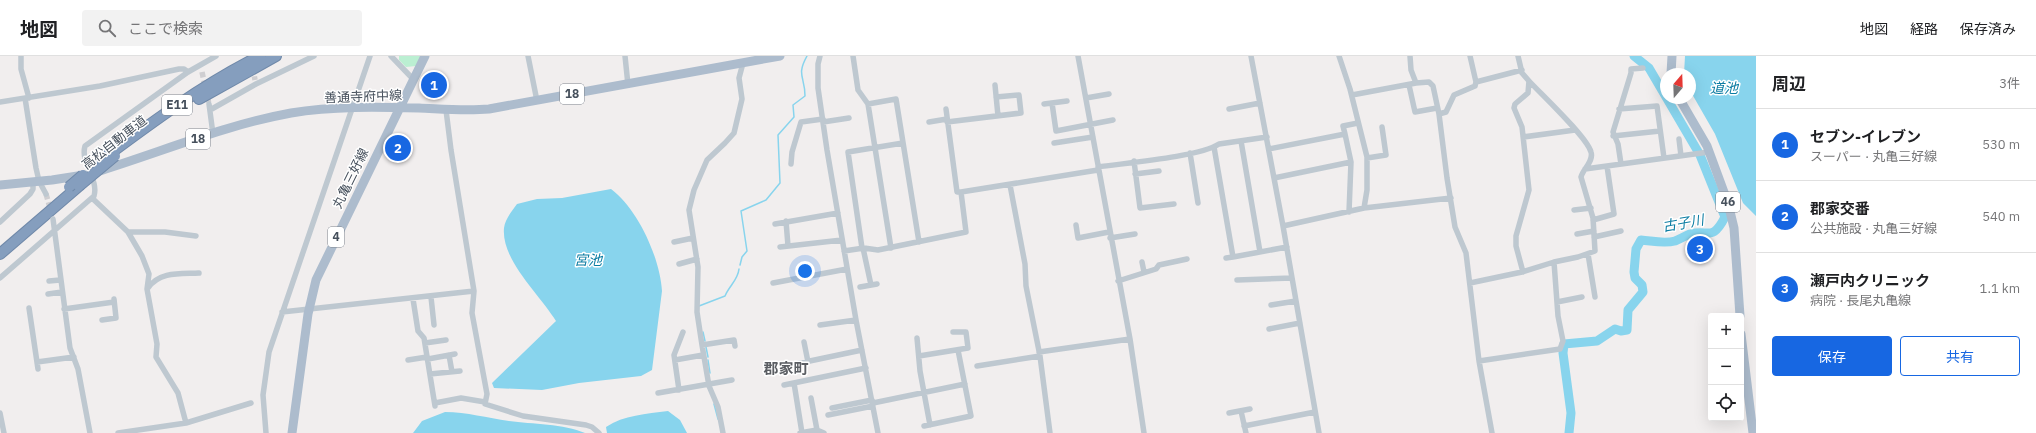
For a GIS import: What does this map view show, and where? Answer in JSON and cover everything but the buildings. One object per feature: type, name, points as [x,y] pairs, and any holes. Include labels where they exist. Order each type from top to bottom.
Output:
[{"type":"highway","name":"高松自動車道","points":[[0,254],[100,161],[162,115],[233,70],[260,56]]},
{"type":"highway","name":"高松自動車道","points":[[0,247],[74,186],[165,120],[234,78],[276,56]]},
{"type":"main road","name":"丸亀三好線","points":[[292,433],[309,309],[321,268],[425,56]]},
{"type":"main road","name":"善通寺府中線","points":[[0,184],[36,182],[90,174],[213,134],[292,113],[352,108],[446,110],[489,109],[628,85],[780,56]]},
{"type":"main road","points":[[1671,68],[1672,56]]},
{"type":"main road","name":"46","points":[[1682,104],[1708,152],[1732,220],[1740,313]]},
{"type":"main road","points":[[1743,349],[1753,433]]},
{"type":"street","points":[[0,222],[30,194],[36,182],[27,98],[21,69],[21,56]]},
{"type":"street","points":[[0,278],[92,198],[95,189],[84,156],[85,146],[188,72],[216,56]]},
{"type":"street","points":[[213,134],[210,107],[255,82],[314,56]]},
{"type":"street","points":[[266,433],[263,395],[269,352],[370,56]]},
{"type":"street","points":[[391,56],[413,79]]},
{"type":"street","points":[[528,56],[536,101]]},
{"type":"street","points":[[625,56],[628,85]]},
{"type":"street","points":[[820,56],[818,64],[818,88],[823,121],[844,252],[878,433]]},
{"type":"street","points":[[853,56],[858,90],[868,104],[891,248]]},
{"type":"street","points":[[1078,56],[1118,281],[1130,339],[1144,433]]},
{"type":"street","points":[[1251,56],[1287,247],[1319,433]]},
{"type":"street","points":[[1339,56],[1352,95],[1367,158],[1367,190],[1364,208]]},
{"type":"street","points":[[1410,56],[1411,70],[1416,83]]},
{"type":"street","points":[[1409,85],[1415,112],[1446,112],[1454,95],[1475,86],[1476,82],[1470,56]]},
{"type":"street","points":[[1470,283],[1523,272],[1595,251],[1593,220],[1581,177],[1591,158],[1591,152],[1575,130],[1529,81],[1522,70],[1518,56]]},
{"type":"street","points":[[723,433],[718,407],[709,385],[703,355],[697,312],[699,280],[690,220],[690,204],[707,160],[734,133],[742,99],[739,78],[743,63]]},
{"type":"street","points":[[200,65],[202,72]]},
{"type":"street","points":[[1621,164],[1618,144],[1614,136],[1614,125],[1631,69],[1643,68]]},
{"type":"street","points":[[0,102],[179,69],[184,69],[188,72]]},
{"type":"street","points":[[1476,82],[1522,70]]},
{"type":"street","points":[[1523,272],[1516,246],[1516,236],[1528,190],[1523,137],[1520,120],[1514,108],[1515,104],[1528,93],[1529,81]]},
{"type":"street","points":[[1352,95],[1416,83],[1429,82],[1433,86],[1438,111],[1446,178],[1451,198],[1455,227],[1466,253],[1479,361],[1492,433]]},
{"type":"street","points":[[995,85],[998,116]]},
{"type":"street","points":[[929,122],[1021,113],[1019,94],[996,97]]},
{"type":"street","points":[[1086,98],[1109,94]]},
{"type":"street","points":[[868,104],[896,99],[919,242]]},
{"type":"street","points":[[1044,104],[1067,101]]},
{"type":"street","points":[[1052,103],[1056,131],[1113,120]]},
{"type":"street","points":[[1229,109],[1260,103]]},
{"type":"street","points":[[1619,109],[1657,106],[1664,158]]},
{"type":"street","points":[[844,252],[862,248],[878,250],[891,248],[966,232],[960,192],[957,192],[946,109]]},
{"type":"street","points":[[446,110],[474,291],[472,313],[487,394],[485,402]]},
{"type":"street","points":[[791,164],[792,152],[801,122],[849,118]]},
{"type":"street","points":[[1349,212],[1351,162],[1343,126],[1358,123]]},
{"type":"street","points":[[1367,158],[1386,155],[1382,128]]},
{"type":"street","points":[[1523,137],[1575,130]]},
{"type":"street","points":[[1614,136],[1660,131]]},
{"type":"street","points":[[1269,149],[1345,134]]},
{"type":"street","points":[[1054,143],[1093,137]]},
{"type":"street","points":[[960,192],[1010,185],[1134,161],[1190,153],[1214,147],[1219,144],[1267,137]]},
{"type":"street","points":[[1679,140],[1681,156]]},
{"type":"street","points":[[1241,141],[1260,252]]},
{"type":"street","points":[[860,287],[874,284],[862,248],[848,152],[903,143]]},
{"type":"street","points":[[1214,147],[1233,257]]},
{"type":"street","points":[[1585,169],[1708,152]]},
{"type":"street","points":[[1190,153],[1198,203]]},
{"type":"street","points":[[1134,161],[1140,208],[1174,204]]},
{"type":"street","points":[[1274,178],[1351,162]]},
{"type":"street","points":[[1593,220],[1614,214],[1607,166]]},
{"type":"street","points":[[1135,174],[1159,171]]},
{"type":"street","points":[[36,182],[46,194]]},
{"type":"street","points":[[1010,185],[1025,264],[1026,286],[1040,354],[1050,433]]},
{"type":"street","points":[[92,198],[128,232],[142,256],[149,274],[147,290],[157,344],[156,356],[178,393],[186,423]]},
{"type":"street","points":[[1283,226],[1364,208],[1451,198]]},
{"type":"street","points":[[1574,210],[1590,208]]},
{"type":"street","points":[[775,224],[838,213]]},
{"type":"street","points":[[53,219],[56,230],[60,280],[70,348],[74,357],[90,433]]},
{"type":"street","points":[[786,221],[788,246]]},
{"type":"street","points":[[1076,225],[1078,238],[1135,234]]},
{"type":"street","points":[[1577,234],[1594,231]]},
{"type":"street","points":[[1594,237],[1621,231]]},
{"type":"street","points":[[128,232],[165,232],[196,236]]},
{"type":"street","points":[[674,242],[693,238]]},
{"type":"street","points":[[780,247],[842,240]]},
{"type":"street","points":[[1226,258],[1287,247]]},
{"type":"street","points":[[1588,254],[1595,297]]},
{"type":"street","points":[[679,264],[697,259]]},
{"type":"street","points":[[1118,281],[1156,269],[1159,265],[1187,259]]},
{"type":"street","points":[[1142,262],[1144,272]]},
{"type":"street","points":[[1479,361],[1560,348],[1563,341],[1557,302],[1554,262]]},
{"type":"street","points":[[773,283],[847,269]]},
{"type":"street","points":[[147,290],[153,281],[168,274],[199,273]]},
{"type":"street","points":[[1237,280],[1292,278]]},
{"type":"street","points":[[49,281],[60,280]]},
{"type":"street","points":[[282,312],[413,299],[474,291]]},
{"type":"street","points":[[48,294],[62,292]]},
{"type":"street","points":[[431,297],[434,324]]},
{"type":"street","points":[[1557,302],[1582,298]]},
{"type":"street","points":[[413,299],[418,331],[424,338],[435,404],[461,398],[485,402],[523,416],[586,425],[592,427],[599,433]]},
{"type":"street","points":[[64,309],[114,301],[116,318],[102,320]]},
{"type":"street","points":[[1271,305],[1296,302]]},
{"type":"street","points":[[29,308],[38,368]]},
{"type":"street","points":[[820,325],[856,320]]},
{"type":"street","points":[[1269,329],[1300,323]]},
{"type":"street","points":[[679,390],[674,355],[683,332]]},
{"type":"street","points":[[919,356],[968,348],[966,332],[953,332]]},
{"type":"street","points":[[917,338],[930,425]]},
{"type":"street","points":[[977,366],[1130,339]]},
{"type":"street","points":[[425,343],[446,340]]},
{"type":"street","points":[[702,345],[734,340],[735,346]]},
{"type":"street","points":[[804,342],[808,362]]},
{"type":"street","points":[[786,366],[862,350]]},
{"type":"street","points":[[924,426],[971,416],[958,350]]},
{"type":"street","points":[[408,360],[452,355],[452,372]]},
{"type":"street","points":[[675,360],[703,355]]},
{"type":"street","points":[[37,362],[74,357]]},
{"type":"street","points":[[784,385],[866,368]]},
{"type":"street","points":[[430,374],[460,371]]},
{"type":"street","points":[[658,393],[732,380]]},
{"type":"street","points":[[794,383],[801,433],[817,430],[824,433]]},
{"type":"street","points":[[828,415],[873,403],[965,384]]},
{"type":"street","points":[[811,398],[817,430]]},
{"type":"street","points":[[118,433],[186,423],[251,403]]},
{"type":"street","points":[[832,408],[873,403]]},
{"type":"street","points":[[1230,413],[1250,409]]},
{"type":"street","points":[[1241,411],[1246,433]]},
{"type":"street","points":[[1244,426],[1315,412]]},
{"type":"street","points":[[0,413],[4,433]]},
{"type":"green space","points":[[399,56],[421,56],[416,66],[406,67],[399,60]]},
{"type":"water","name":"道池","points":[[1685,56],[1756,56],[1756,216],[1743,203],[1715,134],[1696,101],[1696,68],[1684,68]]},
{"type":"water","name":"宮池","points":[[611,189],[621,198],[638,221],[646,235],[657,264],[662,291],[652,370],[641,376],[579,383],[542,390],[494,388],[492,383],[556,321],[523,277],[509,252],[505,240],[504,228],[509,215],[517,204],[537,199],[562,198]]},
{"type":"water","points":[[668,411],[680,420],[687,433],[607,433],[606,427],[628,417]]},
{"type":"water","points":[[445,412],[558,426],[585,433],[413,433],[422,421]]},
{"type":"waterway","points":[[740,265],[742,257],[747,251],[741,211],[766,200],[780,183],[778,135],[794,117],[793,105],[805,96],[802,68],[807,56]]},
{"type":"waterway","name":"古子川","points":[[1569,433],[1571,413],[1563,353],[1564,344],[1597,341],[1615,329],[1621,331],[1627,330],[1628,310],[1643,292],[1642,285],[1635,278],[1634,272],[1636,249],[1641,240],[1671,242],[1690,234],[1710,233],[1717,230],[1725,217],[1700,155],[1649,68],[1634,56]]},
{"type":"waterway","points":[[699,306],[725,296],[737,276],[739,269]]},
{"type":"waterway","points":[[703,332],[705,341]]},
{"type":"waterway","points":[[706,347],[708,357]]},
{"type":"waterway","points":[[708,360],[710,373]]},
{"type":"waterway","points":[[714,404],[718,419]]},
{"type":"tunnel","points":[[253,68],[255,80]]},
{"type":"tunnel","points":[[202,72],[209,104]]},
{"type":"tunnel","points":[[46,194],[51,211]]},
{"type":"place","name":"セブン-イレブン","points":[[434,85]]},
{"type":"place","name":"郡家交番","points":[[398,148]]},
{"type":"place","name":"瀬戸内クリニック","points":[[1700,249]]},
{"type":"district","name":"郡家町","points":[[786,369]]}]
